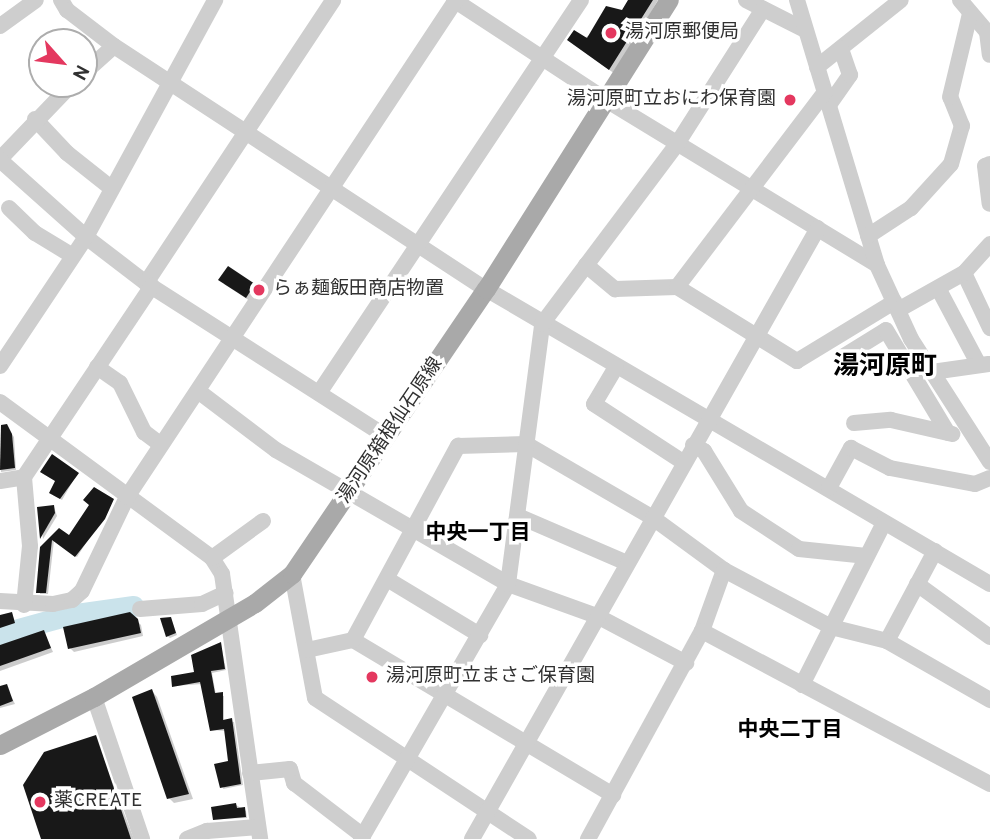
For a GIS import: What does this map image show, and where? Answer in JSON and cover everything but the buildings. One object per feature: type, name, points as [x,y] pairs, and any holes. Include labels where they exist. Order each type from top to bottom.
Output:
[{"type":"main road","name":"湯河原箱根仙石原線","points":[[0,745],[94,697],[228,619],[292,574],[486,289],[669,0]]},
{"type":"street","points":[[0,26],[36,0]]},
{"type":"street","points":[[61,0],[67,10],[114,46],[486,289],[990,584]]},
{"type":"street","points":[[0,366],[86,237],[215,0]]},
{"type":"street","points":[[24,605],[30,546],[24,477],[97,367],[245,131],[333,0]]},
{"type":"street","points":[[0,601],[24,605],[72,600],[82,591],[127,497],[234,339],[455,0],[606,100],[877,265]]},
{"type":"street","points":[[319,393],[581,0]]},
{"type":"street","points":[[746,0],[805,30]]},
{"type":"street","points":[[797,0],[877,265],[932,372],[990,462]]},
{"type":"street","points":[[817,67],[901,0]]},
{"type":"street","points":[[960,0],[986,32],[990,55]]},
{"type":"street","points":[[250,773],[290,769],[294,783],[362,837],[508,584],[542,324],[677,144],[763,9]]},
{"type":"street","points":[[868,236],[911,208],[951,164],[962,126],[950,97],[970,14]]},
{"type":"street","points":[[98,60],[114,46]]},
{"type":"street","points":[[677,287],[827,98],[850,75],[841,49]]},
{"type":"street","points":[[58,98],[0,159],[86,237],[149,284],[387,437]]},
{"type":"street","points":[[36,119],[67,153],[111,188]]},
{"type":"street","points":[[990,164],[985,166],[990,204]]},
{"type":"street","points":[[9,208],[35,233],[73,256]]},
{"type":"street","points":[[471,839],[818,228]]},
{"type":"street","points":[[586,265],[615,289],[677,287],[797,361],[896,306],[938,288],[964,273],[990,244]]},
{"type":"street","points":[[964,273],[990,328]]},
{"type":"street","points":[[932,372],[985,364],[938,288]]},
{"type":"street","points":[[844,356],[886,330],[948,433]]},
{"type":"street","points":[[97,367],[120,383],[144,432],[161,446]]},
{"type":"street","points":[[616,367],[594,404],[683,462]]},
{"type":"street","points":[[198,391],[276,450],[508,584],[597,617],[686,663]]},
{"type":"street","points":[[0,402],[212,558],[226,593],[259,833],[207,831],[187,839]]},
{"type":"street","points":[[854,423],[891,420],[948,433],[972,434]]},
{"type":"street","points":[[353,640],[457,446],[526,444],[653,518],[724,570],[831,627],[887,642],[990,700]]},
{"type":"street","points":[[693,445],[704,451],[741,511],[799,549],[867,556]]},
{"type":"street","points":[[829,488],[851,448],[890,468],[975,484],[990,478]]},
{"type":"street","points":[[0,481],[24,477]]},
{"type":"street","points":[[517,516],[626,564]]},
{"type":"street","points":[[212,558],[263,521]]},
{"type":"street","points":[[802,685],[884,523]]},
{"type":"street","points":[[887,642],[935,551]]},
{"type":"street","points":[[588,839],[686,663],[702,631],[724,570]]},
{"type":"street","points":[[292,574],[315,698],[410,757],[529,839]]},
{"type":"street","points":[[387,579],[480,635]]},
{"type":"street","points":[[917,584],[990,637]]},
{"type":"street","points":[[140,609],[202,604],[226,593]]},
{"type":"street","points":[[702,631],[990,784]]},
{"type":"street","points":[[307,650],[353,640],[612,795]]},
{"type":"street","points":[[94,697],[142,839]]},
{"type":"waterway","points":[[0,634],[69,615],[133,606]]},
{"type":"place","name":"湯河原郵便局","points":[[611,33]]},
{"type":"place","name":"湯河原町立おにわ保育園","points":[[790,100]]},
{"type":"place","name":"らぁ麺飯田商店物置","points":[[259,290]]},
{"type":"place","name":"湯河原町立まさご保育園","points":[[372,677]]},
{"type":"place","name":"薬CREATE","points":[[40,802]]},
{"type":"district","name":"湯河原町","points":[[885,368]]},
{"type":"district","name":"中央一丁目","points":[[478,534]]},
{"type":"district","name":"中央二丁目","points":[[790,731]]}]
